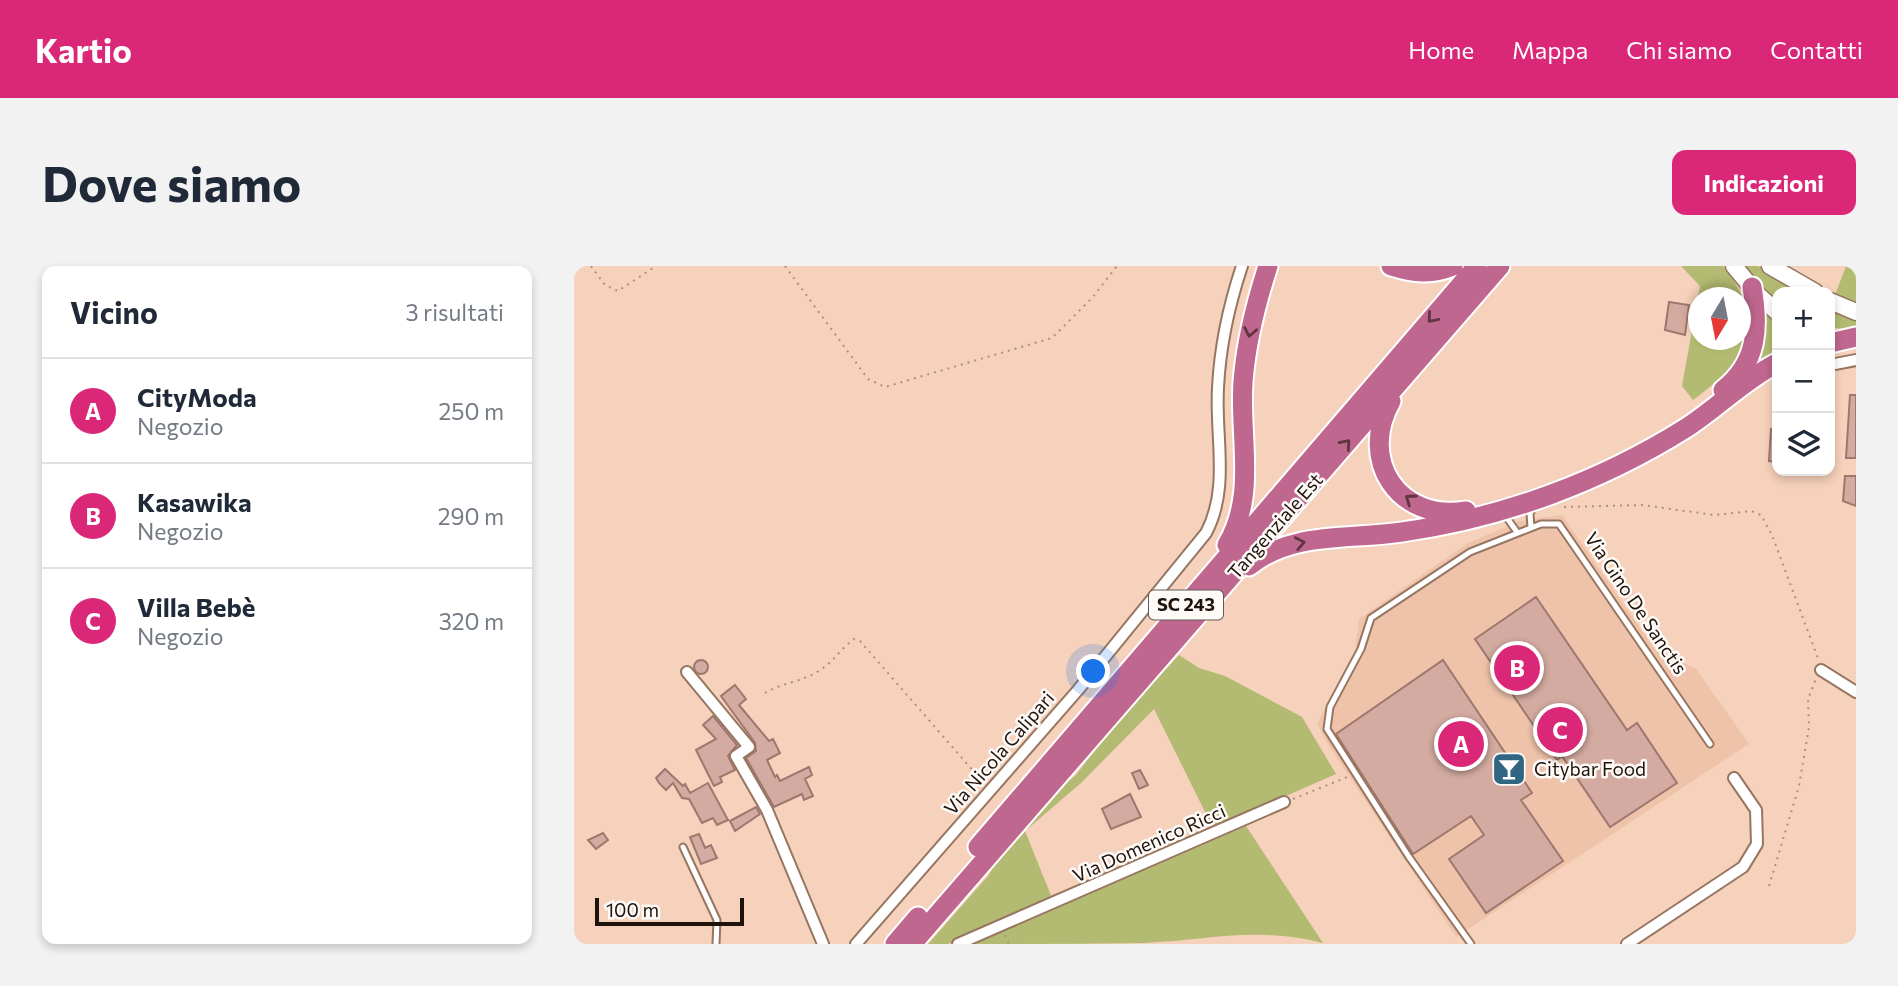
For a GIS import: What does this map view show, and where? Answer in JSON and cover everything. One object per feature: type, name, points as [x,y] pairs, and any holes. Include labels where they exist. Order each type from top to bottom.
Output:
[{"type":"highway","points":[[1268,266],[1249,335],[1243,379],[1245,481],[1242,514],[1220,557],[1165,623],[1166,640],[1182,639],[1248,566],[1270,551],[1302,541],[1400,533],[1472,520],[1565,498],[1621,463],[1684,429],[1772,367]]},
{"type":"highway","points":[[1391,266],[1413,272],[1437,272],[1453,266]]},
{"type":"highway","name":"Tangenziale Est","points":[[912,944],[1477,266]]},
{"type":"highway","name":"Tangenziale Est","points":[[895,944],[1500,266]]},
{"type":"highway","points":[[1426,352],[1420,367],[1386,409],[1378,438],[1378,455],[1392,485],[1409,500],[1428,510],[1451,513],[1478,509],[1533,492],[1601,463],[1648,439],[1728,386],[1745,366],[1755,346],[1757,328],[1752,287]]},
{"type":"highway","points":[[1835,342],[1856,336]]},
{"type":"highway","points":[[920,944],[971,883],[976,869]]},
{"type":"main road","points":[[1734,266],[1772,307]]},
{"type":"main road","points":[[1770,266],[1806,287]]},
{"type":"main road","points":[[1835,303],[1856,312]]},
{"type":"main road","points":[[1835,335],[1856,336]]},
{"type":"street","name":"Via Nicola Calipari","points":[[856,944],[1184,562],[1215,517],[1220,487],[1220,359],[1242,266]]},
{"type":"street","points":[[1835,364],[1856,360]]},
{"type":"street","points":[[1821,670],[1856,692]]},
{"type":"street","points":[[687,671],[749,747],[736,756],[767,810],[823,944]]},
{"type":"street","points":[[1627,944],[1744,867],[1757,844],[1756,810],[1734,778]]},
{"type":"street","name":"Via Domenico Ricci","points":[[958,944],[1284,802]]},
{"type":"lane","points":[[1531,527],[1533,508],[1559,496],[1565,498]]},
{"type":"lane","points":[[1472,520],[1507,518],[1517,532]]},
{"type":"lane","name":"Via Gino De Sanctis","points":[[1471,944],[1330,738],[1326,720],[1361,649],[1371,618],[1470,552],[1517,532],[1553,522],[1566,530],[1710,744]]},
{"type":"lane","points":[[683,847],[717,920],[716,944]]},
{"type":"path","points":[[591,266],[606,285],[618,291],[656,266]]},
{"type":"path","points":[[785,266],[869,379],[885,387],[1052,338],[1084,306],[1117,266]]},
{"type":"path","points":[[1565,498],[1714,515],[1751,511],[1761,515],[1772,535],[1821,670],[1811,686],[1808,699],[1809,727],[1799,786],[1769,886]]},
{"type":"path","points":[[765,694],[828,666],[854,639],[860,641],[990,790]]},
{"type":"path","points":[[1284,802],[1354,774]]},
{"type":"shaded area","points":[[1562,515],[1654,648],[1696,669],[1749,744],[1456,937],[1325,740],[1317,723],[1355,651],[1359,619],[1468,543],[1520,521]]},
{"type":"green space","points":[[1681,266],[1723,266],[1737,287],[1700,287]]},
{"type":"green space","points":[[1742,266],[1758,266],[1797,287],[1772,287],[1772,300]]},
{"type":"green space","points":[[1846,266],[1856,266],[1856,306],[1835,295]]},
{"type":"green space","points":[[1764,308],[1772,314],[1772,356],[1750,371],[1764,338]]},
{"type":"green space","points":[[1835,308],[1856,318],[1856,329],[1835,328]]},
{"type":"green space","points":[[1688,350],[1741,350],[1727,371],[1693,400],[1682,386]]},
{"type":"green space","points":[[1179,655],[1199,668],[1225,676],[1302,717],[1336,774],[1213,828],[1154,709],[1081,783],[1025,831],[1052,898],[948,944],[928,944],[988,876],[1003,851],[1059,788],[1075,776],[1117,722]]},
{"type":"green space","points":[[1246,826],[1323,943],[1275,935],[1253,935],[1143,943],[972,944]]},
{"type":"building","points":[[1669,302],[1688,305],[1685,335],[1665,330]]},
{"type":"building","points":[[1850,395],[1856,395],[1856,458],[1846,458]]},
{"type":"building","points":[[1771,429],[1772,429],[1772,461],[1769,461]]},
{"type":"building","points":[[1845,476],[1856,476],[1856,506],[1843,501]]},
{"type":"building","points":[[1536,597],[1627,730],[1637,723],[1677,783],[1610,827],[1562,756],[1557,760],[1475,639]]},
{"type":"building","points":[[701,660],[706,662],[706,672],[701,674],[696,672],[694,667],[696,662]]},
{"type":"building","points":[[1443,660],[1532,793],[1521,800],[1563,861],[1486,913],[1449,859],[1484,835],[1471,816],[1413,854],[1336,734]]},
{"type":"building","points":[[735,685],[746,699],[739,705],[769,741],[773,739],[780,753],[767,760],[775,777],[777,775],[780,781],[809,767],[812,775],[805,779],[813,796],[804,800],[802,794],[774,807],[746,758],[756,751],[755,743],[721,696]]},
{"type":"building","points":[[713,716],[737,745],[728,756],[735,770],[720,777],[722,782],[714,786],[696,750],[716,739],[703,725]]},
{"type":"building","points":[[665,769],[683,786],[685,784],[690,793],[708,783],[728,820],[717,825],[713,818],[702,823],[689,799],[682,798],[673,783],[666,790],[659,783],[656,778]]},
{"type":"building","points":[[1140,770],[1148,785],[1139,789],[1132,773]]},
{"type":"building","points":[[1130,794],[1141,817],[1111,829],[1102,809]]},
{"type":"building","points":[[756,807],[760,814],[735,831],[730,821]]},
{"type":"building","points":[[603,833],[608,840],[596,849],[588,840]]},
{"type":"building","points":[[699,834],[705,848],[711,845],[717,858],[701,864],[690,837]]},
{"type":"place","name":"Kasawika","points":[[1517,668]]},
{"type":"place","name":"Villa Bebè","points":[[1560,730]]},
{"type":"place","name":"CityModa","points":[[1461,744]]},
{"type":"place","name":"Citybar Food","points":[[1509,769]]}]
